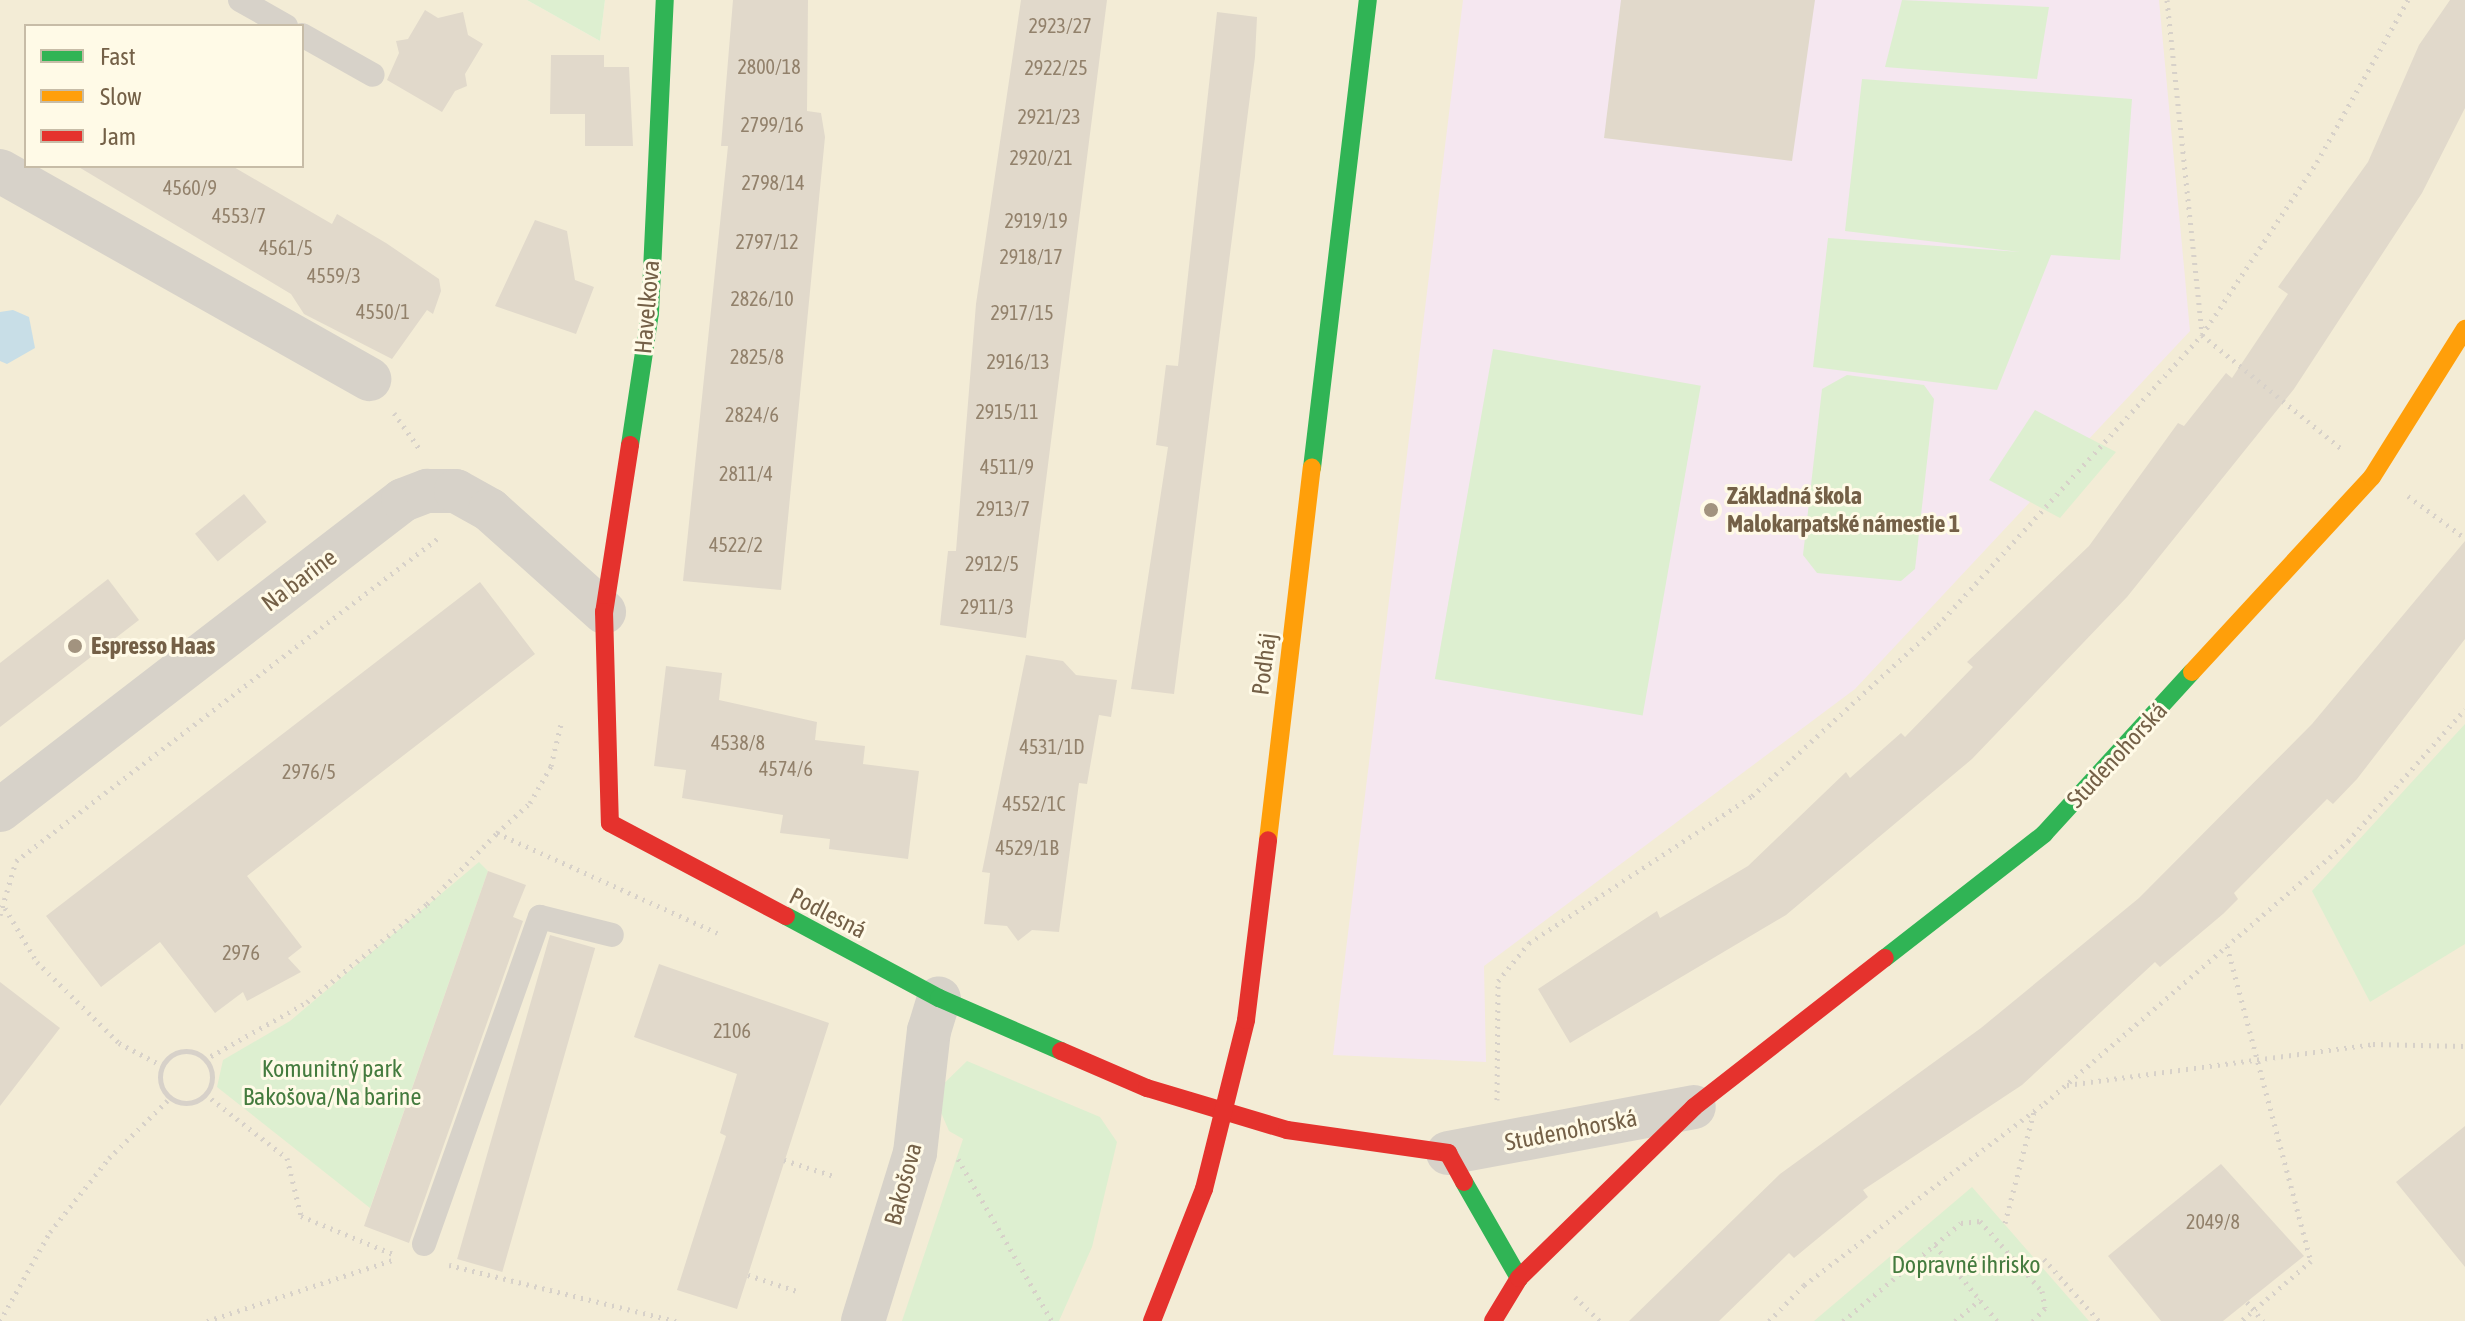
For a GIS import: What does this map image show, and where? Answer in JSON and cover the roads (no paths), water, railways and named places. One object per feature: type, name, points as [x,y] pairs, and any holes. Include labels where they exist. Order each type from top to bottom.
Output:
[{"type":"street","name":"Havelkova","points":[[604,612],[650,313],[665,0]]},
{"type":"street","name":"Podháj","points":[[1152,1321],[1225,1114],[1248,1004],[1368,0]]},
{"type":"street","points":[[0,171],[369,379]]},
{"type":"street","name":"Studenohorská","points":[[1493,1321],[1519,1278],[1694,1107],[2044,834],[2372,477],[2465,329]]},
{"type":"street","name":"Na barine","points":[[0,810],[403,500],[427,491],[456,491],[490,510],[604,612]]},
{"type":"street","name":"Podlesná","points":[[604,612],[610,823],[939,998],[1225,1114]]},
{"type":"street","name":"Bakošova","points":[[863,1321],[915,1153],[939,998]]},
{"type":"street","name":"Studenohorská","points":[[1225,1114],[1287,1130],[1448,1153],[1694,1107]]},
{"type":"street","points":[[1448,1153],[1519,1278]]},
{"type":"lane","points":[[240,0],[282,24]]},
{"type":"lane","points":[[304,36],[373,75]]},
{"type":"lane","points":[[423,1253],[540,917],[612,935]]},
{"type":"water","points":[[13,310],[29,317],[35,348],[7,364],[0,361],[0,312]]},
{"type":"place","name":"Základná škola Malokarpatské námestie 1","points":[[1711,510]]},
{"type":"place","name":"Espresso Haas","points":[[75,646]]},
{"type":"park label","name":"Komunitný park Bakošova/Na barine","points":[[332,1083]]},
{"type":"park label","name":"Dopravné ihrisko","points":[[1966,1265]]}]
